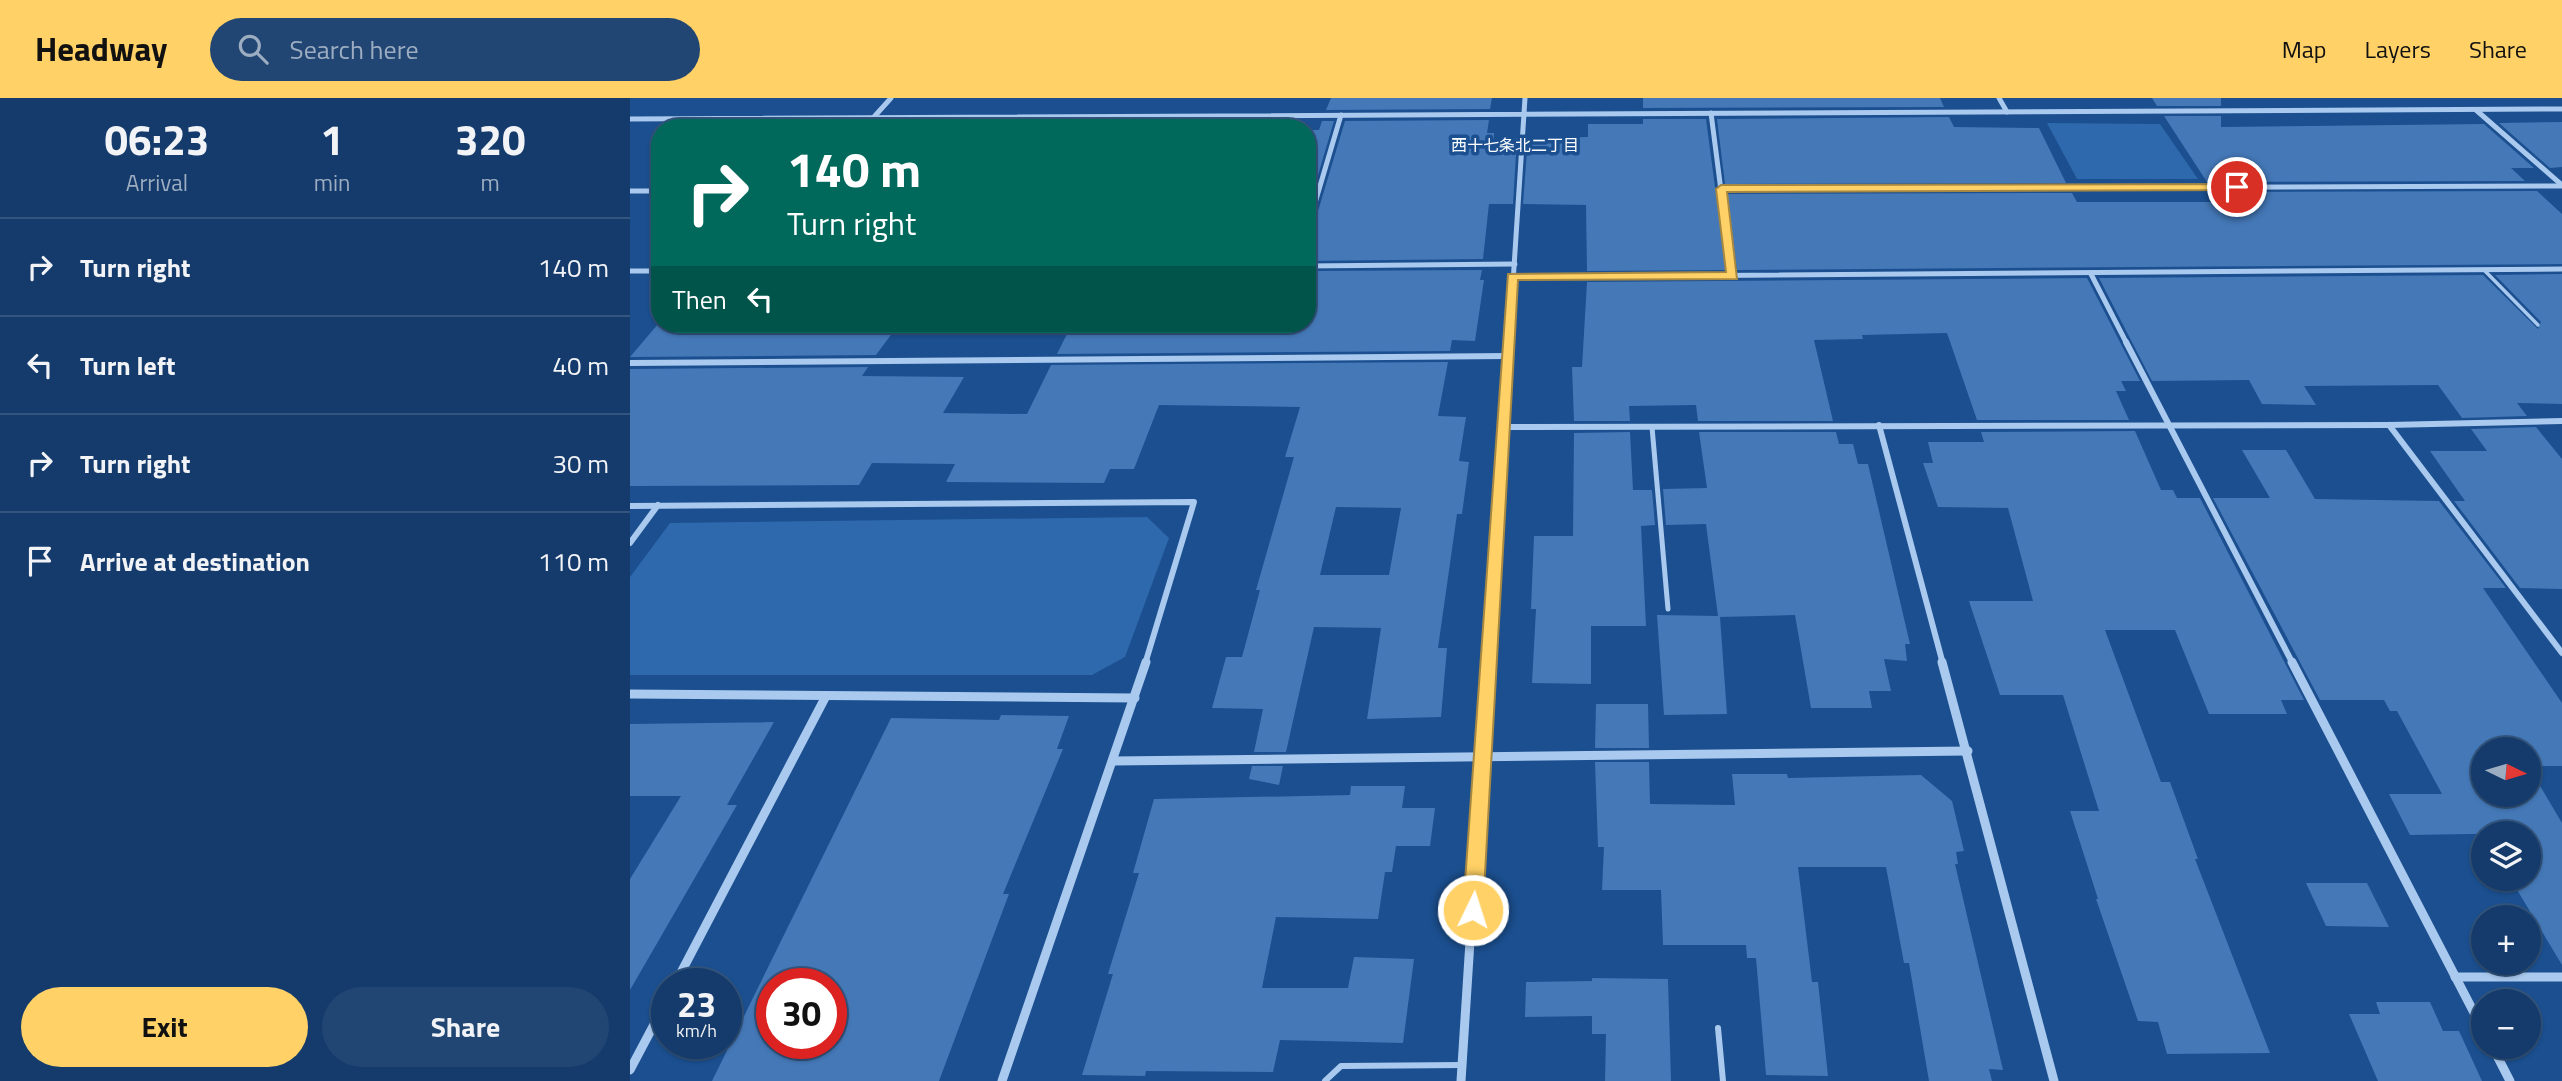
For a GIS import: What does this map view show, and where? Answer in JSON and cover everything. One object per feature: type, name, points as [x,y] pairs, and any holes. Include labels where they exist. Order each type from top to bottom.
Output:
[{"type":"street","points":[[873,118],[891,98]]},
{"type":"street","points":[[1461,1081],[1525,98]]},
{"type":"street","points":[[1999,98],[2007,112]]},
{"type":"street","points":[[630,119],[2562,109]]},
{"type":"street","points":[[2476,110],[2562,186]]},
{"type":"street","points":[[1711,113],[1732,276]]},
{"type":"street","points":[[1316,198],[1340,115]]},
{"type":"street","points":[[1721,189],[2562,186]]},
{"type":"street","points":[[630,191],[651,191]]},
{"type":"street","points":[[1316,266],[1515,264]]},
{"type":"street","points":[[1512,277],[2562,269]]},
{"type":"street","points":[[630,271],[651,271]]},
{"type":"street","points":[[2091,274],[2471,1007]]},
{"type":"street","points":[[630,363],[1508,356]]},
{"type":"street","points":[[1504,427],[2389,425],[2562,421]]},
{"type":"street","points":[[1879,425],[2054,1081]]},
{"type":"street","points":[[2389,425],[2562,653]]},
{"type":"street","points":[[630,506],[1194,502],[1135,698],[1003,1081]]},
{"type":"street","points":[[630,543],[658,505]]},
{"type":"street","points":[[630,694],[1135,698]]},
{"type":"street","points":[[683,968],[826,696]]},
{"type":"street","points":[[1113,761],[1968,751]]},
{"type":"street","points":[[2455,977],[2562,977]]},
{"type":"street","points":[[630,1070],[651,1030]]},
{"type":"street","points":[[2499,1059],[2510,1081]]},
{"type":"lane","points":[[2484,270],[2538,325]]},
{"type":"lane","points":[[1652,426],[1668,609]]},
{"type":"lane","points":[[1718,1028],[1723,1081]]},
{"type":"lane","points":[[1325,1081],[1341,1066],[1462,1065]]},
{"type":"shaded area","points":[[2047,123],[2160,124],[2198,179],[2077,179]]},
{"type":"shaded area","points":[[1147,517],[1169,538],[1125,657],[1092,675],[630,675],[630,577],[670,523]]},
{"type":"building","points":[[1331,98],[1492,98],[1490,109],[1326,110]]},
{"type":"building","points":[[1643,98],[1940,98],[1944,107],[1643,108]]},
{"type":"building","points":[[2152,98],[2221,98],[2221,106],[2157,106]]},
{"type":"building","points":[[2164,116],[2221,116],[2221,127],[2484,124],[2534,168],[2511,168],[2525,181],[2207,182]]},
{"type":"building","points":[[1949,117],[1954,127],[2039,128],[2066,183],[1725,184],[1717,119]]},
{"type":"building","points":[[1643,119],[1706,119],[1726,270],[1587,271],[1586,205],[1523,204],[1528,138],[1588,137],[1588,124],[1643,124]]},
{"type":"building","points":[[1489,120],[1487,133],[1494,133],[1494,139],[1517,138],[1513,204],[1489,204],[1483,259],[1316,261],[1316,218],[1345,121]]},
{"type":"building","points":[[1322,121],[1334,121],[1316,182],[1316,130],[1319,130]]},
{"type":"building","points":[[2562,122],[2562,167],[2550,168],[2499,123]]},
{"type":"building","points":[[2537,191],[2562,214],[2562,264],[1737,270],[1727,194],[2072,193],[2077,202],[2220,202],[2214,192]]},
{"type":"building","points":[[1482,270],[1480,280],[1484,280],[1475,341],[1452,340],[1450,351],[1057,354],[1068,333],[1316,333],[1316,271]]},
{"type":"building","points":[[2562,274],[2562,404],[2517,403],[2527,416],[2462,418],[2438,385],[2304,386],[2316,405],[2262,404],[2249,380],[2152,381],[2099,278],[2483,275],[2538,329],[2541,322],[2495,275]]},
{"type":"building","points":[[2087,278],[2140,381],[2121,381],[2126,391],[2116,391],[2129,420],[1977,420],[1947,333],[1862,335],[1863,339],[1814,340],[1833,421],[1698,421],[1696,405],[1629,406],[1630,421],[1574,421],[1572,367],[1582,367],[1587,282]]},
{"type":"building","points":[[651,332],[892,333],[876,355],[630,357]]},
{"type":"building","points":[[1448,362],[1438,416],[1466,417],[1459,461],[1469,462],[1462,514],[1457,514],[1438,648],[1447,648],[1441,717],[1367,719],[1381,628],[1314,627],[1286,752],[1254,752],[1263,709],[1212,708],[1226,657],[1242,657],[1260,590],[1256,590],[1294,457],[1285,457],[1300,407],[1159,405],[1134,469],[1110,469],[1104,483],[946,482],[955,464],[872,463],[859,485],[630,486],[630,369],[868,367],[862,376],[964,377],[943,413],[1027,414],[1051,365]],"holes":[[[1336,507],[1401,508],[1389,575],[1320,575]]]},
{"type":"building","points":[[2536,427],[2562,459],[2562,589],[2520,588],[2454,501],[2465,501],[2430,451],[2487,451],[2471,429]]},
{"type":"building","points":[[2135,431],[2161,490],[2173,490],[2177,498],[2200,498],[2304,700],[2281,700],[2287,714],[2209,714],[2175,630],[2105,630],[2161,782],[2170,782],[2198,859],[2195,859],[2270,1053],[2167,1054],[2158,1022],[2138,1021],[2096,899],[2070,811],[2099,811],[2063,695],[2000,695],[1969,601],[2033,601],[2008,508],[1938,507],[1923,463],[1933,463],[1928,442],[1984,442],[1981,432]]},
{"type":"building","points":[[1630,432],[1633,490],[1652,490],[1655,525],[1641,526],[1646,626],[1591,626],[1591,684],[1532,683],[1536,609],[1531,609],[1534,536],[1573,536],[1574,433]]},
{"type":"building","points":[[1699,432],[1836,432],[1839,444],[1853,444],[1858,464],[1868,464],[1910,644],[1905,644],[1907,661],[1884,659],[1891,691],[1869,691],[1872,708],[1811,708],[1795,615],[1720,617],[1727,714],[1664,715],[1657,615],[1718,616],[1706,524],[1666,525],[1663,489],[1707,488]]},
{"type":"building","points":[[2242,450],[2286,450],[2315,499],[2439,501],[2506,588],[2483,588],[2562,703],[2562,766],[2541,766],[2541,737],[2471,737],[2471,807],[2541,807],[2541,787],[2562,823],[2562,965],[2541,930],[2541,905],[2526,905],[2518,891],[2541,891],[2541,821],[2471,821],[2471,834],[2410,835],[2389,794],[2442,794],[2397,711],[2390,711],[2384,700],[2320,700],[2213,498],[2270,498]]},
{"type":"building","points":[[1596,704],[1648,704],[1649,748],[1595,748]]},
{"type":"building","points":[[1001,715],[1069,716],[1057,749],[1063,749],[1003,894],[1009,894],[939,1081],[712,1081],[723,1059],[742,1059],[742,1020],[756,992],[756,1059],[847,1059],[847,968],[768,968],[891,718],[999,720]]},
{"type":"building","points":[[774,722],[727,805],[737,805],[630,990],[630,879],[681,796],[630,796],[630,724]]},
{"type":"building","points":[[1595,762],[1649,762],[1650,804],[1735,805],[1732,774],[1787,774],[1788,778],[1921,775],[1952,801],[1964,851],[1956,852],[1958,864],[1955,864],[2003,1070],[1989,1069],[1992,1081],[1929,1081],[1909,963],[1904,963],[1886,867],[1798,867],[1812,982],[1818,982],[1828,1076],[1766,1075],[1756,958],[1747,958],[1746,945],[1663,945],[1661,890],[1602,890],[1604,847],[1598,847]]},
{"type":"building","points":[[1252,766],[1283,766],[1279,785],[1249,779]]},
{"type":"building","points":[[1351,786],[1405,786],[1402,808],[1435,808],[1430,846],[1396,846],[1392,872],[1385,872],[1378,919],[1276,917],[1262,988],[1348,988],[1354,957],[1414,959],[1403,1043],[1280,1040],[1273,1072],[1146,1071],[1145,1076],[1082,1075],[1113,974],[1108,974],[1139,873],[1133,873],[1154,799],[1350,795]]},
{"type":"building","points":[[2306,883],[2367,883],[2389,927],[2326,926]]},
{"type":"building","points":[[1592,978],[1668,979],[1671,1081],[1605,1081],[1606,1034],[1592,1034],[1592,1016],[1525,1017],[1526,982],[1592,981]]},
{"type":"building","points":[[2376,1002],[2430,1002],[2443,1031],[2459,1031],[2482,1081],[2378,1081],[2349,1014],[2380,1014]]},
{"type":"district","name":"西十七条北二丁目","points":[[1515,145]]},
{"type":"route","points":[[1473,910],[1512,277],[1732,276],[1721,189],[2237,187]]}]
